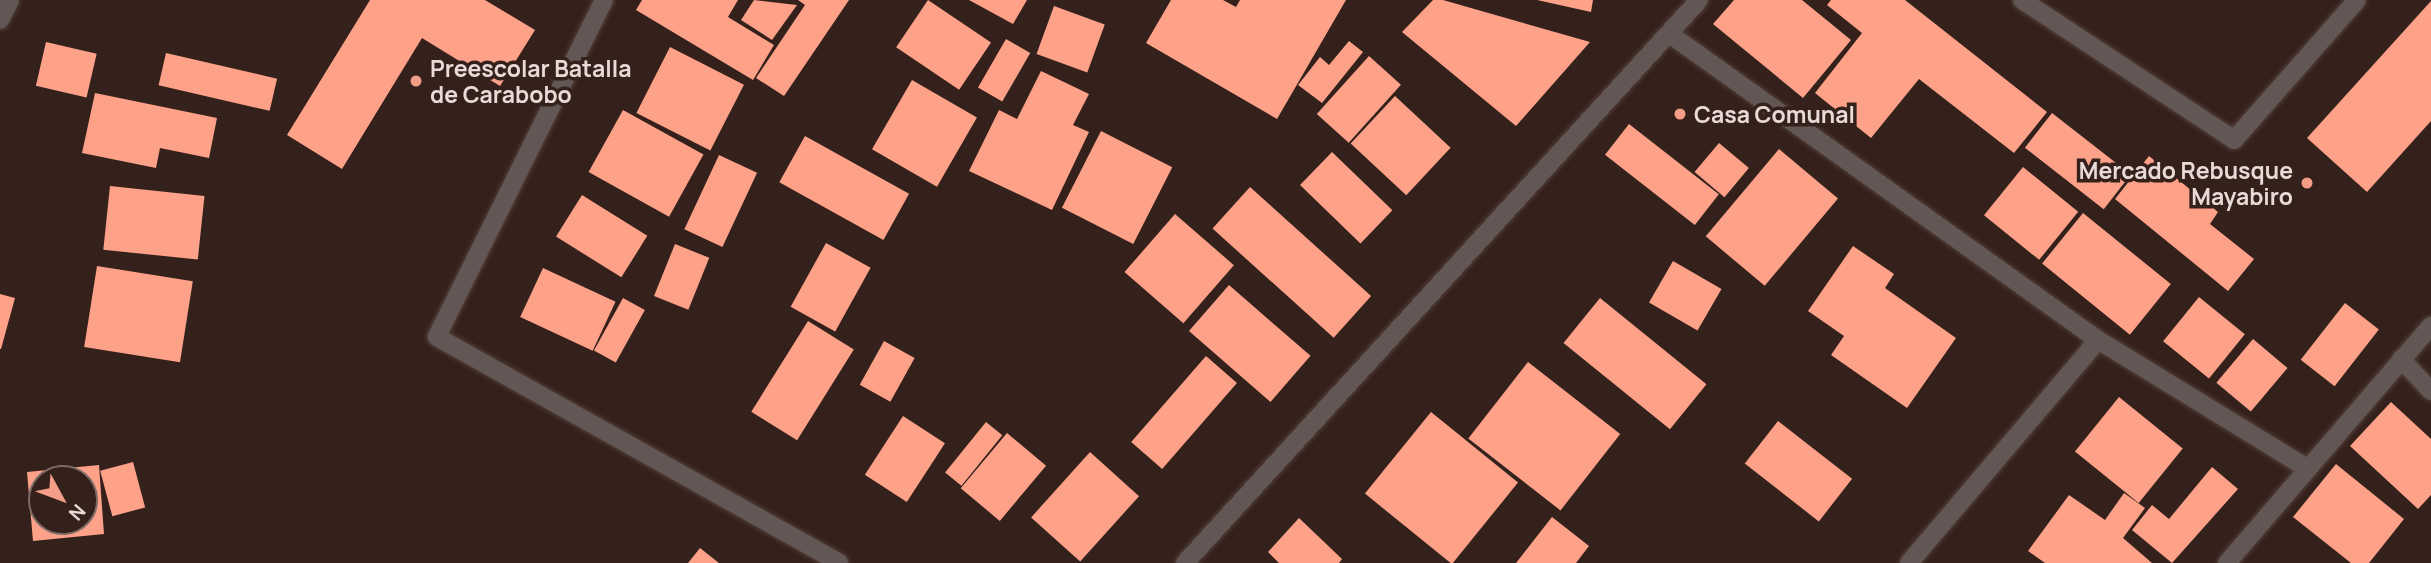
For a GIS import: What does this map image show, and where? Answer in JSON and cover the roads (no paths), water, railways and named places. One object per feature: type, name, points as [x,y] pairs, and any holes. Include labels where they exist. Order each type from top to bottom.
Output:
[{"type":"street","points":[[0,20],[10,0]]},
{"type":"street","points":[[604,0],[437,337],[839,563]]},
{"type":"street","points":[[1185,563],[1671,35],[1699,0]]},
{"type":"street","points":[[2022,0],[2234,141],[2357,0]]},
{"type":"street","points":[[1671,35],[2098,340],[2307,468]]},
{"type":"street","points":[[2227,563],[2431,326]]},
{"type":"street","points":[[1909,563],[2098,340]]},
{"type":"street","points":[[2401,359],[2431,391]]},
{"type":"place","name":"Preescolar Batalla de Carabobo","points":[[416,81]]},
{"type":"place","name":"Casa Comunal","points":[[1680,114]]},
{"type":"place","name":"Mercado Rebusque Mayabiro","points":[[2307,183]]}]
